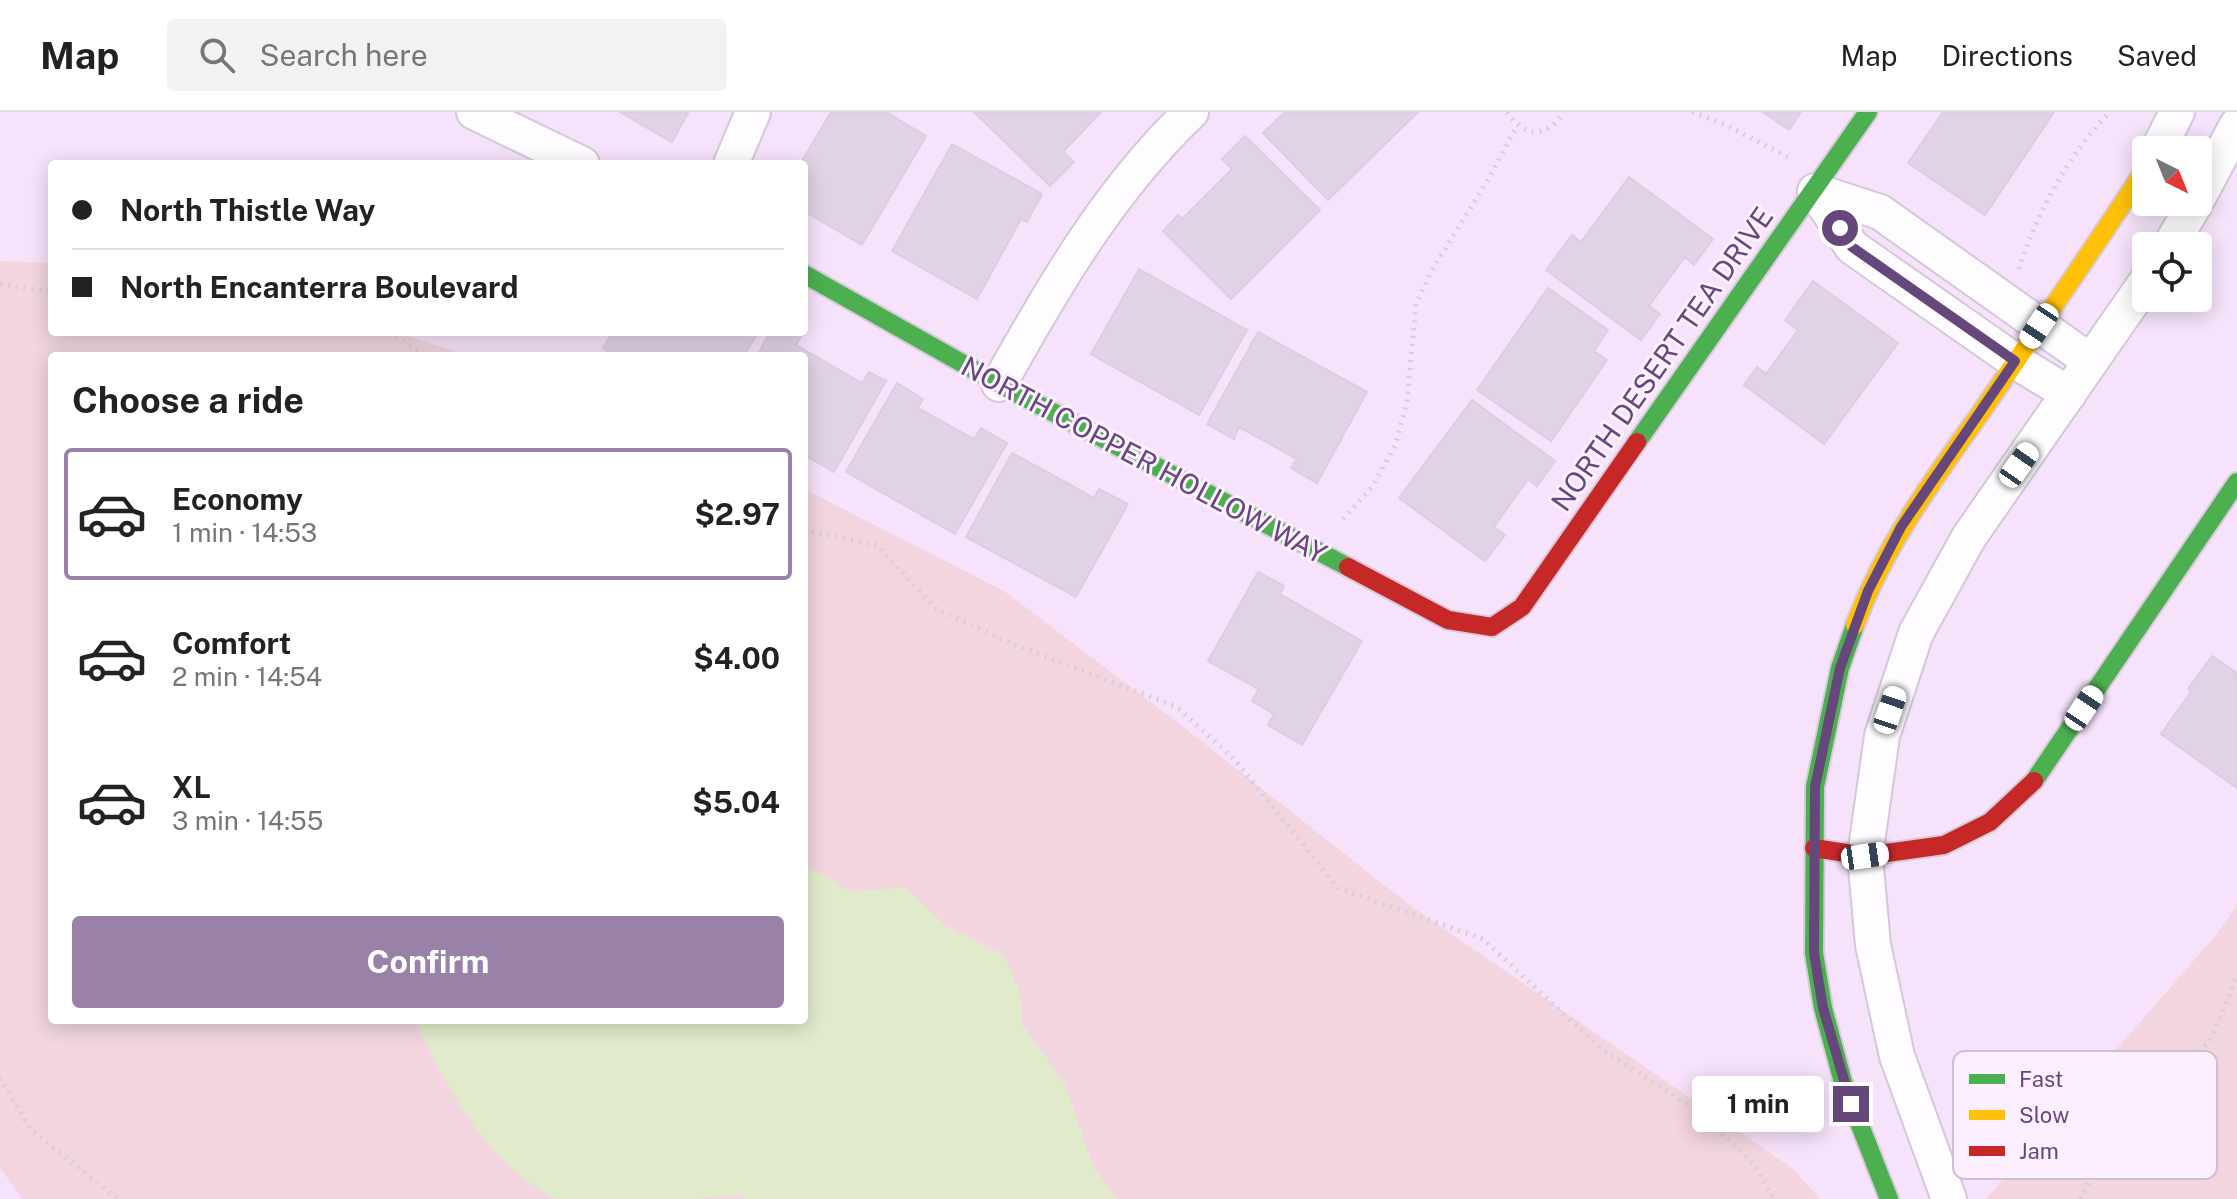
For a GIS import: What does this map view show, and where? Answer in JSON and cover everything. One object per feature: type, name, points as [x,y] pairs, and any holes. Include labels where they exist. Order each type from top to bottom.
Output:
[{"type":"street","points":[[474,112],[574,160]]},
{"type":"street","points":[[733,160],[753,112]]},
{"type":"street","points":[[999,384],[1044,303],[1101,215],[1165,136],[1191,112]]},
{"type":"street","name":"NORTH DESERT TEA DRIVE","points":[[1492,627],[1522,607],[1868,112]]},
{"type":"street","points":[[2165,136],[2177,112]]},
{"type":"street","points":[[2212,172],[2237,125]]},
{"type":"street","points":[[1819,184],[1880,212],[2090,361]]},
{"type":"street","points":[[1819,184],[1852,247],[2015,361],[2069,394]]},
{"type":"street","points":[[1889,1199],[1843,1082],[1823,1008],[1814,953],[1815,787],[1840,668],[1868,591],[1901,527],[2132,189]]},
{"type":"street","name":"NORTH COPPER HOLLOW WAY","points":[[808,276],[999,384],[1448,620],[1492,627]]},
{"type":"street","points":[[1949,1199],[1897,1056],[1873,945],[1865,856],[1882,736],[1916,633],[1969,537],[2132,302]]},
{"type":"street","points":[[1814,848],[1865,856],[1944,845],[1990,822],[2033,783],[2237,482]]},
{"type":"path","points":[[1507,112],[1517,126],[1534,133],[1552,127],[1564,112]]},
{"type":"path","points":[[1692,112],[1724,124],[1819,184]]},
{"type":"path","points":[[2039,326],[2019,268],[2052,192],[2097,125],[2110,112]]},
{"type":"path","points":[[1320,553],[1347,514],[1372,487],[1395,446],[1407,402],[1416,304],[1432,270],[1517,126]]},
{"type":"path","points":[[0,284],[48,291]]},
{"type":"path","points":[[395,336],[421,352]]},
{"type":"path","points":[[808,531],[877,545],[936,609],[1013,644],[1177,707],[1235,760],[1338,888],[1483,939],[1600,1048],[1704,1115],[1756,1167],[1773,1199]]},
{"type":"path","points":[[2199,1051],[2210,1041],[2237,977]]},
{"type":"path","points":[[0,1078],[31,1130],[118,1199]]},
{"type":"path","points":[[2080,1199],[2091,1179]]},
{"type":"shaded area","points":[[0,112],[2237,112],[2237,1199],[0,1199]]},
{"type":"shaded area","points":[[0,261],[48,263],[48,336],[407,336],[457,352],[48,352],[48,1024],[808,1024],[808,491],[1004,591],[1412,907],[1792,1168],[1820,1199],[23,1199],[0,1168]]},
{"type":"shaded area","points":[[808,866],[851,892],[905,887],[945,925],[1004,955],[1020,993],[1023,1025],[1066,1086],[1093,1166],[1117,1199],[745,1199],[738,1196],[556,1199],[531,1184],[489,1145],[455,1098],[418,1024],[808,1024]]},
{"type":"shaded area","points":[[2237,905],[2237,1199],[1986,1199],[2003,1179],[2217,1179],[2217,1051],[2115,1051],[2217,934]]},
{"type":"building","points":[[620,112],[686,112],[688,113],[672,142]]},
{"type":"building","points":[[831,112],[886,112],[926,136],[862,245],[808,213],[808,160],[802,160]]},
{"type":"building","points":[[974,112],[1101,112],[1063,152],[1074,162],[1050,186]]},
{"type":"building","points":[[1285,112],[1418,112],[1328,200],[1263,133]]},
{"type":"building","points":[[1763,112],[1801,112],[1789,130]]},
{"type":"building","points":[[1943,112],[2054,112],[1985,215],[1908,163]]},
{"type":"building","points":[[1245,136],[1320,210],[1231,299],[1163,231],[1178,215],[1182,219],[1232,169],[1222,159]]},
{"type":"building","points":[[952,144],[1042,194],[1027,222],[1021,219],[977,299],[892,251]]},
{"type":"building","points":[[1629,177],[1713,239],[1694,265],[1685,257],[1649,306],[1660,314],[1641,340],[1546,270],[1572,235],[1581,242]]},
{"type":"building","points":[[1139,269],[1247,330],[1199,415],[1091,354]]},
{"type":"building","points":[[1813,281],[1898,343],[1824,444],[1744,385],[1757,367],[1766,374],[1798,330],[1785,320]]},
{"type":"building","points":[[1548,288],[1608,330],[1594,351],[1607,360],[1551,441],[1477,390]]},
{"type":"building","points":[[1258,332],[1367,392],[1317,483],[1291,468],[1297,459],[1239,427],[1234,439],[1207,424]]},
{"type":"building","points":[[610,336],[756,336],[746,352],[610,352],[603,348]]},
{"type":"building","points":[[768,336],[801,336],[796,345],[862,383],[869,372],[886,381],[834,472],[808,457],[808,352],[759,352]]},
{"type":"building","points":[[897,383],[923,399],[918,408],[974,439],[981,428],[1007,443],[955,534],[846,472]]},
{"type":"building","points":[[1472,400],[1555,461],[1537,486],[1528,479],[1494,527],[1505,535],[1485,561],[1399,498]]},
{"type":"building","points":[[1012,453],[1094,498],[1099,489],[1128,504],[1076,597],[966,537]]},
{"type":"building","points":[[1258,572],[1284,586],[1280,594],[1362,641],[1302,745],[1268,725],[1274,714],[1252,701],[1259,689],[1208,661]]},
{"type":"building","points":[[2212,656],[2237,673],[2237,788],[2161,734]]},
{"type":"traffic: fast","points":[[1637,442],[1868,112]]},
{"type":"traffic: fast","points":[[808,276],[999,384],[1348,567]]},
{"type":"traffic: fast","points":[[2034,781],[2237,482]]},
{"type":"traffic: fast","points":[[1855,625],[1840,668],[1815,787],[1814,953],[1823,1008],[1843,1082],[1889,1199]]},
{"type":"traffic: slow","points":[[1855,625],[1895,540],[1911,514],[2132,189]]},
{"type":"traffic: jam","points":[[1348,567],[1448,620],[1492,627],[1522,607],[1637,442]]},
{"type":"traffic: jam","points":[[1814,848],[1865,856],[1944,845],[1990,822],[2034,781]]},
{"type":"route","points":[[1840,228],[1852,247],[2015,361],[1901,527],[1868,591],[1840,668],[1815,787],[1814,953],[1823,1008],[1851,1104]]}]
